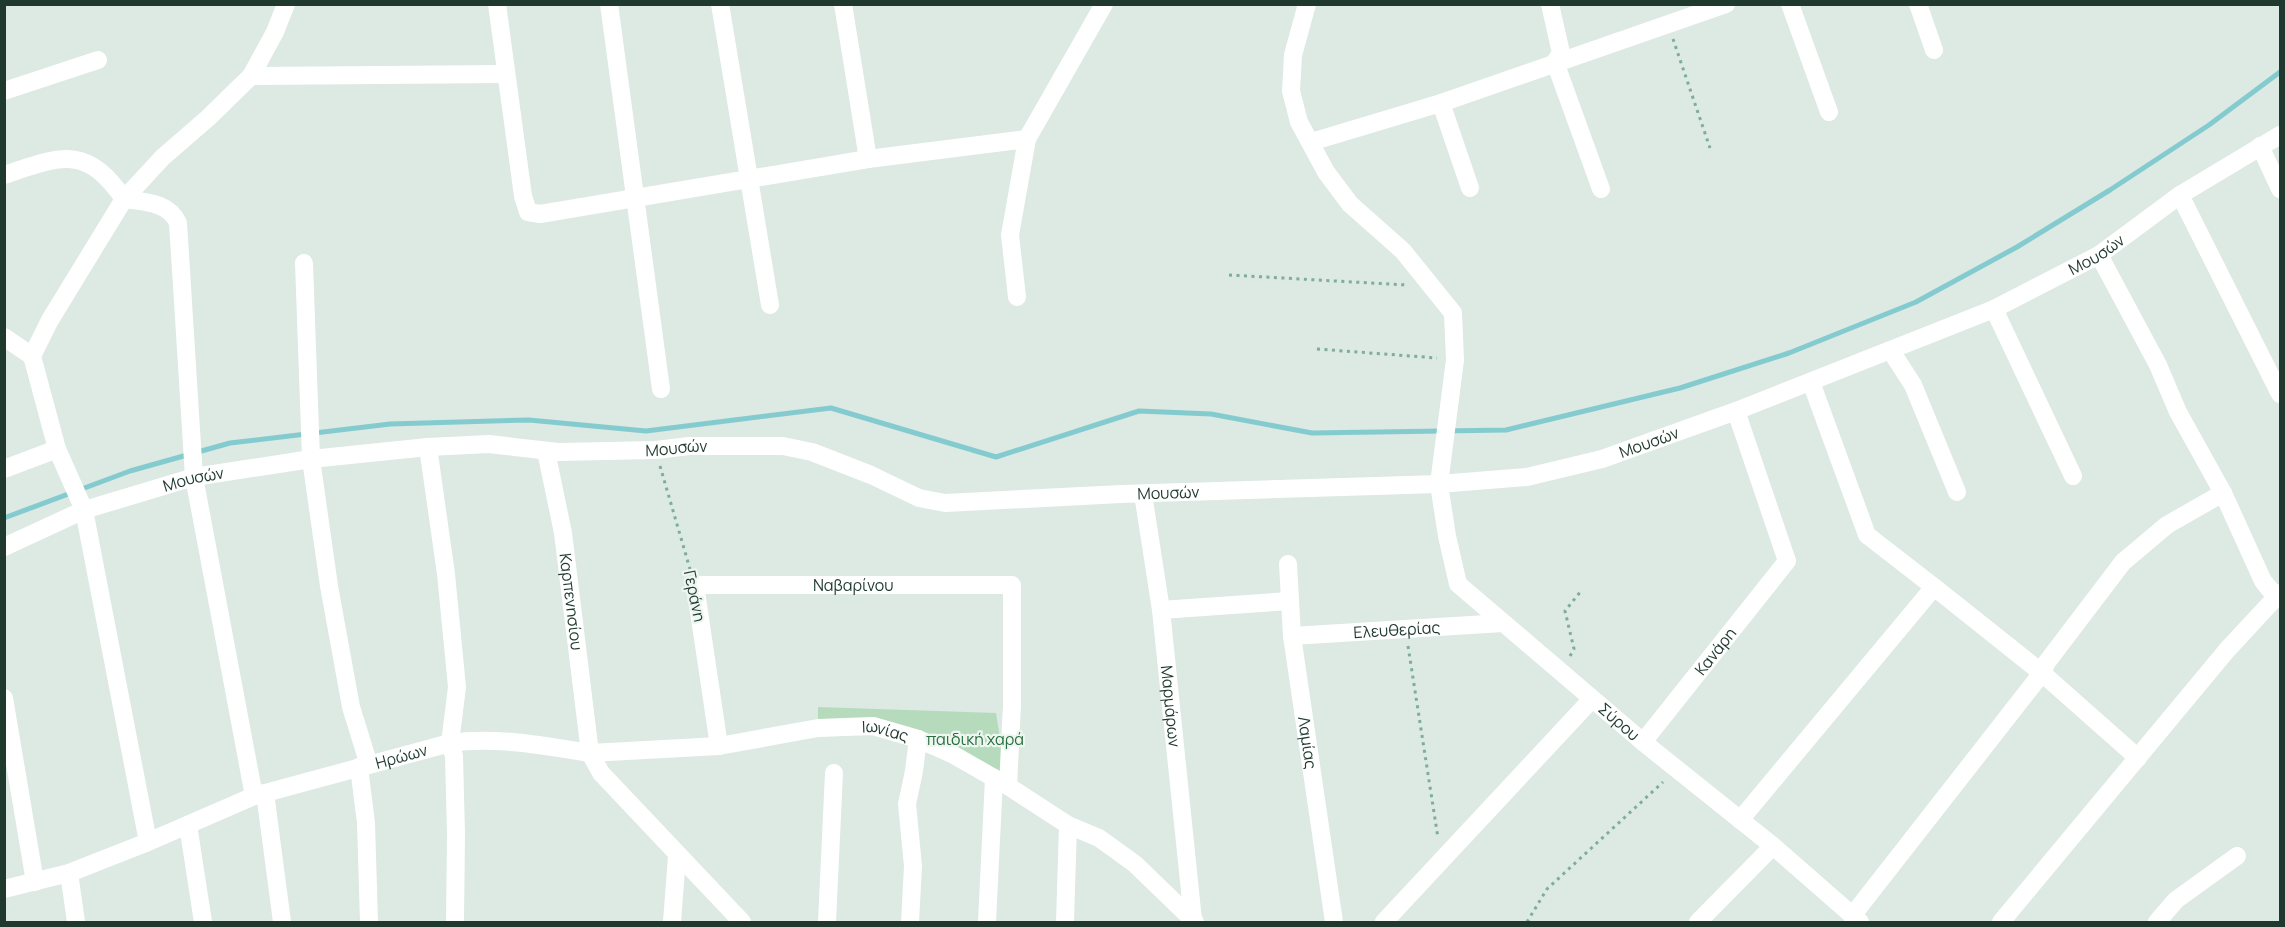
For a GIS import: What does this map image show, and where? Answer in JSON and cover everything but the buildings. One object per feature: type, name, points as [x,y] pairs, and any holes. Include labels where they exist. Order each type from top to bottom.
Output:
[{"type":"street","points":[[32,356],[56,309],[124,199],[163,157],[251,76],[275,32],[286,4]]},
{"type":"street","points":[[496,4],[523,196],[528,212],[540,214],[868,159],[1027,139]]},
{"type":"street","points":[[609,4],[661,389]]},
{"type":"street","points":[[720,4],[770,305]]},
{"type":"street","points":[[843,4],[868,159]]},
{"type":"street","points":[[1017,297],[1010,235],[1027,139],[1104,4]]},
{"type":"street","name":"Σύρου","points":[[1307,4],[1293,55],[1291,91],[1294,110],[1326,172],[1350,204],[1404,251],[1453,314],[1455,360],[1439,484],[1447,536],[1458,584],[1643,742],[1773,846],[1856,919]]},
{"type":"street","points":[[1550,4],[1561,52],[1555,62]]},
{"type":"street","points":[[1311,142],[1441,103],[1726,4]]},
{"type":"street","points":[[1790,4],[1829,112]]},
{"type":"street","points":[[1918,4],[1934,50]]},
{"type":"street","points":[[4,92],[98,60]]},
{"type":"street","points":[[1555,62],[1601,189]]},
{"type":"street","points":[[251,76],[505,74]]},
{"type":"street","points":[[1441,103],[1470,188]]},
{"type":"street","name":"Μουσών","points":[[4,547],[82,506],[194,477],[311,459],[428,447],[489,444],[546,451],[656,450],[689,446],[783,446],[822,456],[930,502],[945,503],[1439,484],[1527,477],[1602,459],[1736,411],[1994,309],[2099,255],[2180,195],[2280,135]]},
{"type":"street","points":[[2260,146],[2280,189]]},
{"type":"street","points":[[4,175],[42,162],[84,160],[98,168],[124,199],[158,204],[174,214],[178,223],[194,477],[260,795],[282,922]]},
{"type":"street","points":[[2180,195],[2280,394]]},
{"type":"street","points":[[2001,922],[2227,650],[2278,595],[2263,580],[2223,493],[2178,412],[2158,365],[2099,255]]},
{"type":"street","points":[[304,262],[311,459],[329,586],[364,766],[369,922]]},
{"type":"street","points":[[1994,309],[2073,476]]},
{"type":"street","points":[[4,337],[32,356],[57,448],[82,506],[148,842]]},
{"type":"street","points":[[1891,351],[1912,385],[1957,492]]},
{"type":"street","points":[[1811,382],[1868,535],[2042,674],[2138,758]]},
{"type":"street","name":"Κανάρη","points":[[1643,742],[1787,561],[1736,411]]},
{"type":"street","points":[[428,447],[446,574],[457,687],[450,742],[454,756],[455,922]]},
{"type":"street","points":[[4,469],[57,448]]},
{"type":"street","name":"Καρπενησίου","points":[[546,451],[563,532],[590,753]]},
{"type":"street","points":[[1856,919],[2042,674],[2048,662],[2123,562],[2167,525],[2223,493]]},
{"type":"street","name":"Μαρμάρων","points":[[1143,494],[1161,610],[1194,921]]},
{"type":"street","name":"Λαμίας","points":[[1288,564],[1292,636],[1334,922]]},
{"type":"street","name":"Ναβαρίνου","points":[[695,585],[1012,585],[1012,705],[1001,782]]},
{"type":"street","name":"Γεράνη","points":[[695,585],[719,746]]},
{"type":"street","points":[[1740,820],[1934,587]]},
{"type":"street","points":[[1161,610],[1289,601]]},
{"type":"street","name":"Ελευθερίας","points":[[1292,636],[1503,623]]},
{"type":"street","points":[[4,698],[35,882]]},
{"type":"street","points":[[1384,922],[1592,699]]},
{"type":"street","name":"Ιωνίας","points":[[590,753],[719,746],[818,728],[873,726],[918,739],[952,754],[1068,825],[1100,838],[1136,864],[1194,921]]},
{"type":"street","points":[[910,922],[914,866],[907,804],[918,739]]},
{"type":"street","name":"Ηρώων","points":[[4,889],[69,873],[260,795],[450,742],[467,740],[545,746],[590,753]]},
{"type":"street","points":[[590,753],[601,773],[677,856],[742,922]]},
{"type":"street","points":[[827,922],[834,773]]},
{"type":"street","points":[[987,922],[1001,782]]},
{"type":"street","points":[[188,825],[202,922]]},
{"type":"street","points":[[1065,922],[1068,825]]},
{"type":"street","points":[[1698,922],[1773,846]]},
{"type":"street","points":[[672,922],[677,856]]},
{"type":"street","points":[[2157,922],[2176,900],[2237,856]]},
{"type":"street","points":[[69,873],[76,922]]},
{"type":"path","points":[[1668,24],[1710,148]]},
{"type":"path","points":[[1229,274],[1431,286]]},
{"type":"path","points":[[1317,349],[1455,360]]},
{"type":"path","name":"Γεράνη","points":[[656,450],[665,488],[695,585]]},
{"type":"path","points":[[1562,674],[1574,649],[1565,611],[1581,591]]},
{"type":"path","points":[[1406,630],[1442,859]]},
{"type":"path","points":[[1527,922],[1547,889],[1677,768]]},
{"type":"green space","name":"παιδική χαρά","points":[[818,707],[996,713],[1008,786],[918,739],[818,728]]},
{"type":"waterway","points":[[4,518],[130,471],[230,443],[390,424],[529,420],[646,431],[831,408],[996,457],[1139,411],[1211,414],[1312,433],[1506,430],[1680,388],[1789,353],[1916,302],[2017,247],[2110,190],[2209,125],[2280,72]]}]
